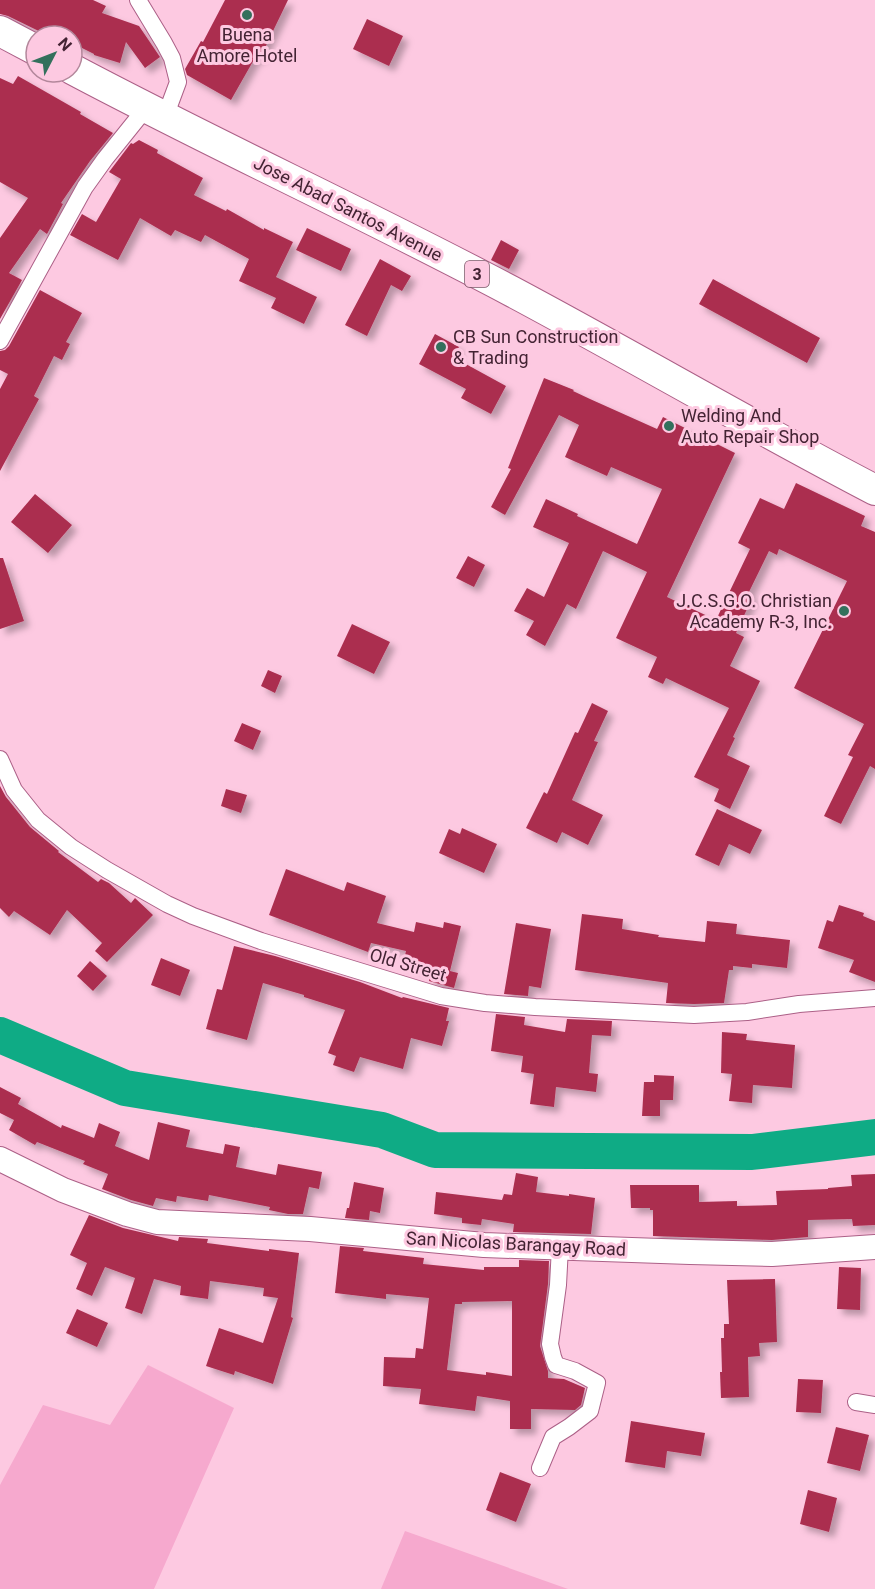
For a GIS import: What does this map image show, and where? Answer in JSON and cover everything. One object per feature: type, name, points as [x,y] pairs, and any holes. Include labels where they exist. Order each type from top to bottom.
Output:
[{"type":"highway","points":[[0,31],[24,44]]},
{"type":"highway","name":"Jose Abad Santos Avenue","points":[[84,75],[155,113],[360,213],[511,292],[875,490]]},
{"type":"street","points":[[0,341],[85,187],[105,159],[155,113],[178,82],[172,58],[138,0]]},
{"type":"street","name":"Old Street","points":[[0,759],[14,790],[38,820],[71,847],[98,865],[167,903],[193,916],[261,941],[441,996],[485,1003],[535,1007],[694,1015],[747,1012],[800,1004],[875,998]]},
{"type":"street","name":"San Nicolas Barangay Road","points":[[0,1160],[63,1190],[127,1214],[157,1222],[310,1229],[484,1245],[772,1254],[875,1247]]},
{"type":"street","points":[[540,1468],[553,1437],[590,1411],[597,1383],[575,1371],[556,1365],[553,1357],[550,1344],[558,1285],[560,1247]]},
{"type":"street","points":[[856,1402],[875,1405]]},
{"type":"shaded area","points":[[148,1365],[234,1408],[154,1589],[0,1589],[0,1485],[43,1405],[110,1425]]},
{"type":"shaded area","points":[[405,1531],[568,1589],[381,1589]]},
{"type":"building","points":[[0,0],[93,0],[106,6],[102,13],[139,26],[160,57],[145,68],[126,42],[120,63],[94,55],[84,49],[84,24],[24,24],[0,14]]},
{"type":"building","points":[[225,0],[288,0],[260,58],[256,56],[231,100],[187,75],[185,69],[201,41],[203,42]]},
{"type":"building","points":[[367,19],[403,36],[389,66],[353,49]]},
{"type":"building","points":[[18,76],[24,79],[24,84],[32,84],[113,133],[61,203],[63,204],[47,234],[40,229],[9,273],[22,280],[0,319],[0,238],[28,198],[0,182],[0,78],[13,84]]},
{"type":"building","points":[[139,140],[158,150],[157,153],[203,178],[194,195],[293,242],[276,277],[317,297],[304,324],[271,308],[276,298],[239,281],[249,259],[205,235],[201,242],[175,230],[171,236],[140,218],[118,260],[70,235],[82,214],[96,222],[121,179],[109,172],[131,143]]},
{"type":"building","points":[[307,228],[351,249],[341,271],[296,250]]},
{"type":"building","points":[[501,240],[519,250],[509,269],[491,260]]},
{"type":"building","points":[[380,259],[411,276],[402,291],[391,285],[367,336],[345,325]]},
{"type":"building","points":[[713,279],[820,338],[807,363],[699,304]]},
{"type":"building","points":[[40,290],[82,313],[66,342],[70,344],[62,360],[54,356],[34,396],[39,399],[0,471],[0,389],[8,374],[0,370],[0,351],[9,346]]},
{"type":"building","points":[[435,334],[459,347],[453,357],[506,386],[491,414],[461,398],[466,389],[419,364]]},
{"type":"building","points":[[544,378],[657,429],[663,417],[735,453],[667,597],[716,620],[750,549],[738,543],[760,498],[784,509],[796,483],[865,516],[861,526],[875,532],[875,769],[870,766],[841,824],[824,816],[853,757],[848,755],[864,724],[794,688],[847,581],[779,549],[777,555],[769,551],[748,594],[753,596],[736,633],[744,637],[730,666],[760,681],[733,737],[735,738],[727,755],[750,766],[730,809],[714,801],[719,789],[694,777],[729,708],[666,678],[663,684],[648,677],[657,657],[616,638],[647,572],[603,551],[576,609],[567,604],[545,646],[526,635],[534,621],[514,611],[527,588],[544,597],[569,543],[533,527],[546,499],[637,544],[662,489],[611,467],[607,476],[565,457],[579,425],[559,415],[505,515],[491,507],[511,469],[508,468]]},
{"type":"building","points":[[35,494],[72,525],[48,553],[11,522]]},
{"type":"building","points":[[468,556],[485,565],[474,587],[456,578]]},
{"type":"building","points":[[0,558],[3,558],[24,621],[0,629]]},
{"type":"building","points":[[352,624],[390,642],[374,674],[337,656]]},
{"type":"building","points":[[268,670],[282,676],[275,693],[261,686]]},
{"type":"building","points":[[592,703],[608,711],[594,741],[598,742],[572,800],[603,815],[588,845],[562,832],[557,843],[526,828],[544,792],[547,794],[575,732],[578,733]]},
{"type":"building","points":[[242,723],[261,731],[253,750],[234,741]]},
{"type":"building","points":[[0,786],[30,827],[58,852],[98,882],[101,879],[109,883],[131,903],[135,898],[153,915],[107,962],[95,951],[102,943],[67,910],[50,935],[14,911],[9,917],[0,908]]},
{"type":"building","points":[[226,789],[247,795],[241,813],[221,806]]},
{"type":"building","points":[[717,809],[762,830],[750,854],[729,844],[719,866],[695,855]]},
{"type":"building","points":[[462,828],[497,844],[484,873],[439,853],[449,829],[460,834]]},
{"type":"building","points":[[286,869],[344,891],[347,882],[386,896],[377,923],[414,932],[416,922],[443,928],[444,922],[461,926],[450,971],[458,973],[454,988],[429,981],[431,971],[403,964],[406,951],[371,943],[368,952],[269,915]]},
{"type":"building","points":[[839,905],[864,913],[863,916],[875,921],[875,982],[849,972],[854,960],[818,948],[827,920],[833,922]]},
{"type":"building","points":[[582,914],[623,919],[622,929],[659,935],[658,937],[705,942],[707,921],[737,924],[736,934],[790,940],[787,968],[752,964],[752,968],[733,966],[733,970],[729,970],[724,1003],[666,1003],[668,983],[575,970]]},
{"type":"building","points":[[516,923],[551,929],[541,988],[529,986],[528,996],[504,994]]},
{"type":"building","points":[[234,946],[360,982],[402,998],[449,1008],[446,1021],[449,1021],[442,1046],[411,1038],[403,1069],[360,1057],[354,1072],[333,1065],[336,1056],[328,1053],[345,1010],[263,983],[247,1040],[206,1029],[217,989],[222,990]]},
{"type":"building","points":[[161,958],[190,970],[180,996],[151,985]]},
{"type":"building","points":[[90,961],[107,976],[93,991],[77,976]]},
{"type":"building","points":[[496,1014],[525,1017],[524,1025],[565,1032],[567,1019],[612,1021],[611,1036],[592,1035],[589,1073],[598,1074],[596,1092],[556,1087],[554,1107],[530,1104],[534,1074],[521,1072],[523,1056],[491,1051]]},
{"type":"building","points":[[722,1032],[747,1034],[746,1040],[795,1045],[792,1088],[753,1085],[752,1103],[729,1101],[732,1074],[721,1073]]},
{"type":"building","points":[[654,1075],[674,1076],[673,1100],[660,1100],[660,1116],[642,1116],[644,1082],[654,1082]]},
{"type":"building","points":[[0,1087],[21,1098],[18,1104],[61,1128],[62,1125],[94,1138],[99,1123],[120,1132],[115,1146],[149,1160],[158,1122],[190,1130],[186,1147],[223,1154],[225,1144],[240,1147],[236,1167],[276,1175],[278,1164],[322,1172],[319,1189],[309,1187],[303,1214],[288,1214],[269,1210],[270,1207],[209,1195],[208,1201],[177,1196],[176,1202],[156,1198],[153,1206],[131,1200],[102,1189],[108,1174],[83,1164],[85,1161],[37,1142],[35,1145],[9,1130],[14,1120],[0,1113]]},
{"type":"building","points":[[516,1173],[538,1177],[536,1192],[595,1198],[591,1234],[513,1232],[514,1224],[482,1219],[481,1225],[462,1223],[462,1218],[434,1214],[436,1192],[502,1200],[504,1194],[512,1195]]},
{"type":"building","points":[[875,1174],[875,1225],[853,1226],[852,1219],[808,1220],[808,1237],[772,1240],[653,1236],[653,1210],[631,1208],[630,1185],[699,1185],[699,1202],[737,1201],[737,1206],[777,1205],[776,1191],[852,1186],[851,1175]]},
{"type":"building","points":[[354,1182],[384,1188],[380,1213],[370,1211],[369,1220],[345,1218]]},
{"type":"building","points":[[89,1215],[123,1228],[178,1241],[179,1237],[208,1239],[207,1243],[299,1253],[291,1317],[293,1318],[273,1384],[235,1371],[234,1375],[206,1366],[219,1328],[263,1343],[278,1298],[263,1296],[264,1288],[210,1281],[208,1299],[180,1295],[181,1286],[154,1279],[142,1314],[125,1308],[135,1278],[105,1267],[92,1296],[76,1289],[87,1263],[70,1255]]},
{"type":"building","points":[[340,1246],[424,1258],[423,1264],[484,1270],[484,1267],[519,1267],[519,1260],[549,1261],[540,1346],[548,1378],[564,1379],[585,1388],[581,1405],[575,1410],[531,1409],[531,1429],[510,1429],[510,1401],[477,1396],[475,1411],[419,1404],[421,1389],[383,1386],[384,1357],[415,1358],[416,1348],[423,1349],[429,1298],[386,1294],[386,1299],[335,1293]],"holes":[[[512,1301],[512,1376],[447,1370],[455,1304]]]},
{"type":"building","points":[[839,1267],[861,1268],[860,1310],[837,1309]]},
{"type":"building","points":[[775,1279],[777,1342],[759,1343],[760,1356],[748,1357],[749,1397],[721,1398],[721,1338],[724,1338],[724,1324],[729,1324],[727,1280]]},
{"type":"building","points":[[77,1309],[108,1323],[97,1347],[66,1333]]},
{"type":"building","points":[[798,1379],[823,1380],[821,1413],[796,1412]]},
{"type":"building","points":[[631,1421],[705,1433],[701,1456],[667,1451],[665,1468],[625,1462]]},
{"type":"building","points":[[836,1427],[869,1435],[860,1471],[827,1463]]},
{"type":"building","points":[[500,1472],[531,1484],[516,1522],[486,1510]]},
{"type":"building","points":[[808,1490],[837,1498],[829,1532],[800,1524]]},
{"type":"waterway","points":[[0,1035],[125,1088],[382,1130],[435,1150],[752,1152],[875,1137]]},
{"type":"place","name":"Buena Amore Hotel","points":[[247,15]]},
{"type":"place","name":"CB Sun Construction & Trading","points":[[441,347]]},
{"type":"place","name":"Welding And Auto Repair Shop","points":[[669,426]]},
{"type":"place","name":"J.C.S.G.O. Christian Academy R-3, Inc.","points":[[844,611]]}]
